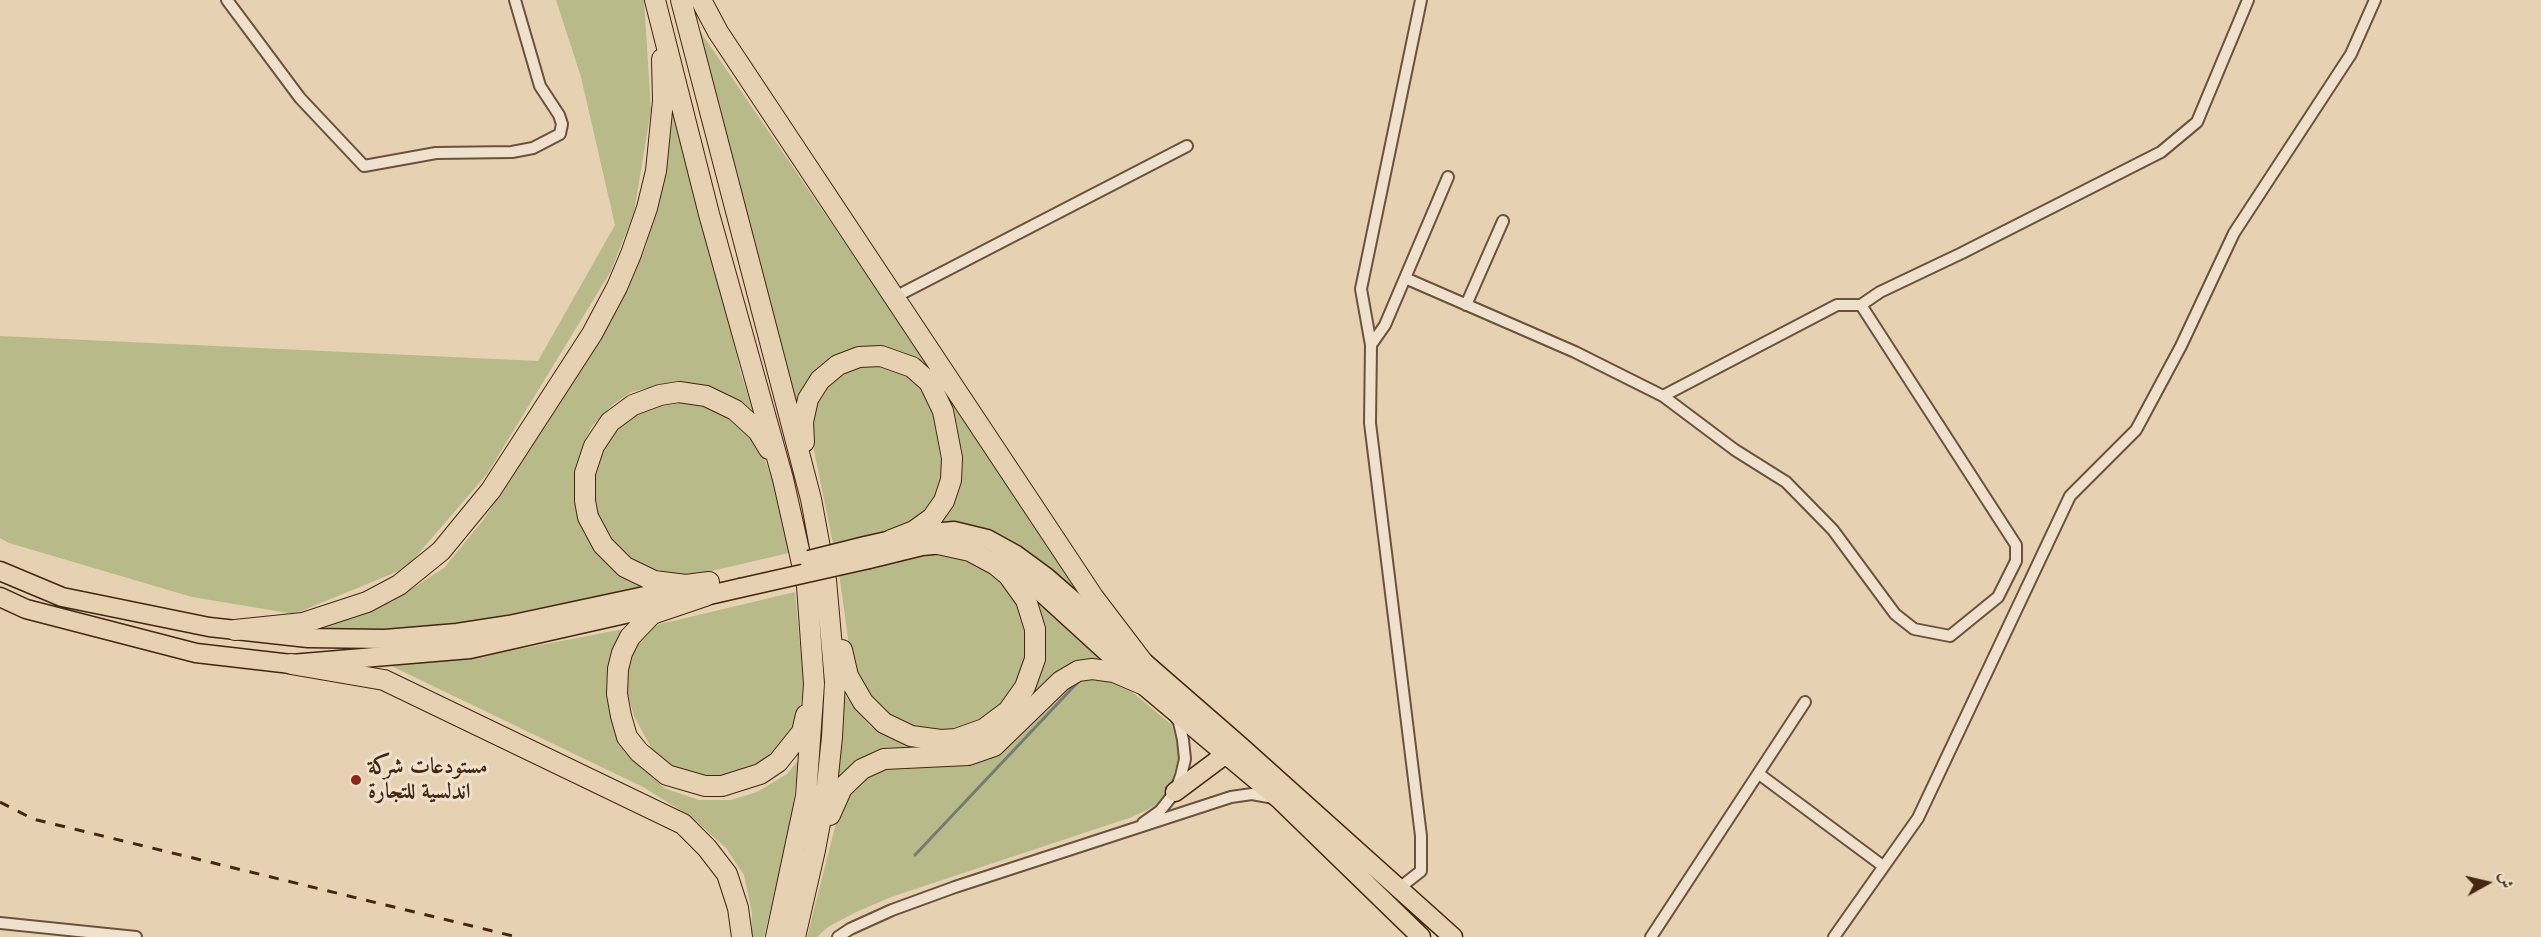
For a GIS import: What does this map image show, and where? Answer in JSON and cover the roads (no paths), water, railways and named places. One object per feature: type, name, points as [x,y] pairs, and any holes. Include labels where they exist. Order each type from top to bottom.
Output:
[{"type":"highway","points":[[654,0],[783,479],[807,586],[814,684],[806,796],[776,937]]},
{"type":"highway","points":[[235,630],[303,623],[367,602],[399,585],[441,551],[491,490],[592,333],[617,287],[647,208],[656,171],[663,101],[662,62],[654,0]]},
{"type":"highway","points":[[681,0],[811,499],[826,580],[848,676],[854,690],[873,713],[897,731],[919,738],[941,740],[970,735],[984,729],[1018,700],[1026,687],[1035,659],[1035,629],[1026,600],[1008,575],[984,557],[970,551],[938,544]]},
{"type":"highway","points":[[701,0],[718,32],[1143,674]]},
{"type":"highway","points":[[811,499],[803,422],[804,410],[813,389],[828,372],[848,360],[881,356],[903,362],[921,374],[940,401],[952,469],[949,490],[932,518],[914,531],[891,540]]},
{"type":"highway","points":[[707,589],[654,581],[625,567],[603,545],[588,517],[584,487],[589,459],[601,433],[621,413],[646,399],[679,393],[706,396],[735,410],[758,431],[783,479]]},
{"type":"highway","points":[[795,937],[827,785],[836,682],[826,580]]},
{"type":"highway","points":[[707,589],[652,614],[630,637],[622,653],[618,669],[617,694],[621,716],[627,737],[652,764],[667,775],[705,786],[722,786],[760,774],[778,762],[801,732],[814,684]]},
{"type":"highway","points":[[291,664],[384,680],[683,824],[707,848],[727,874],[738,908],[742,937]]},
{"type":"highway","points":[[815,850],[842,788],[861,769],[884,759],[968,755],[994,746],[1060,681],[1078,671],[1092,669],[1143,674]]},
{"type":"main road","points":[[867,552],[891,540],[918,534],[954,531],[994,543],[1046,577],[1143,674],[1169,707],[1232,750],[1421,937]]},
{"type":"main road","points":[[0,597],[26,609],[196,653],[291,664],[470,649],[707,589],[867,552],[938,544],[969,547],[985,552],[1009,566],[1039,590],[1143,674],[1453,937]]},
{"type":"main road","points":[[0,571],[62,597],[209,627],[308,638],[385,639],[457,633],[707,589]]},
{"type":"main road","points":[[1175,792],[1232,750]]},
{"type":"street","points":[[227,0],[300,98],[364,166],[436,153],[512,152],[533,148],[560,134],[562,124],[559,115],[540,86],[515,0]]},
{"type":"street","points":[[1398,889],[1420,871],[1421,836],[1370,423],[1371,345],[1361,289],[1421,0]]},
{"type":"street","points":[[1663,396],[1837,305],[1861,305],[1880,292],[1962,254],[2161,152],[2197,122],[2248,0]]},
{"type":"street","points":[[1834,937],[1918,818],[2070,496],[2136,430],[2181,346],[2234,233],[2351,54],[2375,0]]},
{"type":"street","points":[[895,297],[1187,147]]},
{"type":"street","points":[[1371,345],[1385,325],[1448,177]]},
{"type":"street","points":[[1466,304],[1503,221]]},
{"type":"street","points":[[1405,278],[1575,352],[1663,396],[1735,450],[1786,482],[1833,530],[1895,614],[1914,630],[1950,636],[1998,597],[2016,561],[2016,545],[1861,305]]},
{"type":"street","points":[[1651,937],[1806,702]]},
{"type":"street","points":[[1132,830],[1160,811],[1175,792],[1185,759],[1179,722],[1169,707]]},
{"type":"street","points":[[1758,774],[1883,866]]},
{"type":"street","points":[[838,937],[892,910],[956,887],[1231,797],[1252,794],[1279,799]]},
{"type":"street","points":[[0,923],[136,937]]},
{"type":"waterway","points":[[915,855],[1078,682]]},
{"type":"railway","points":[[0,802],[33,819],[517,937]]},
{"type":"place","name":"مستودعات شركة اندلسية للتجارة","points":[[356,780]]}]
